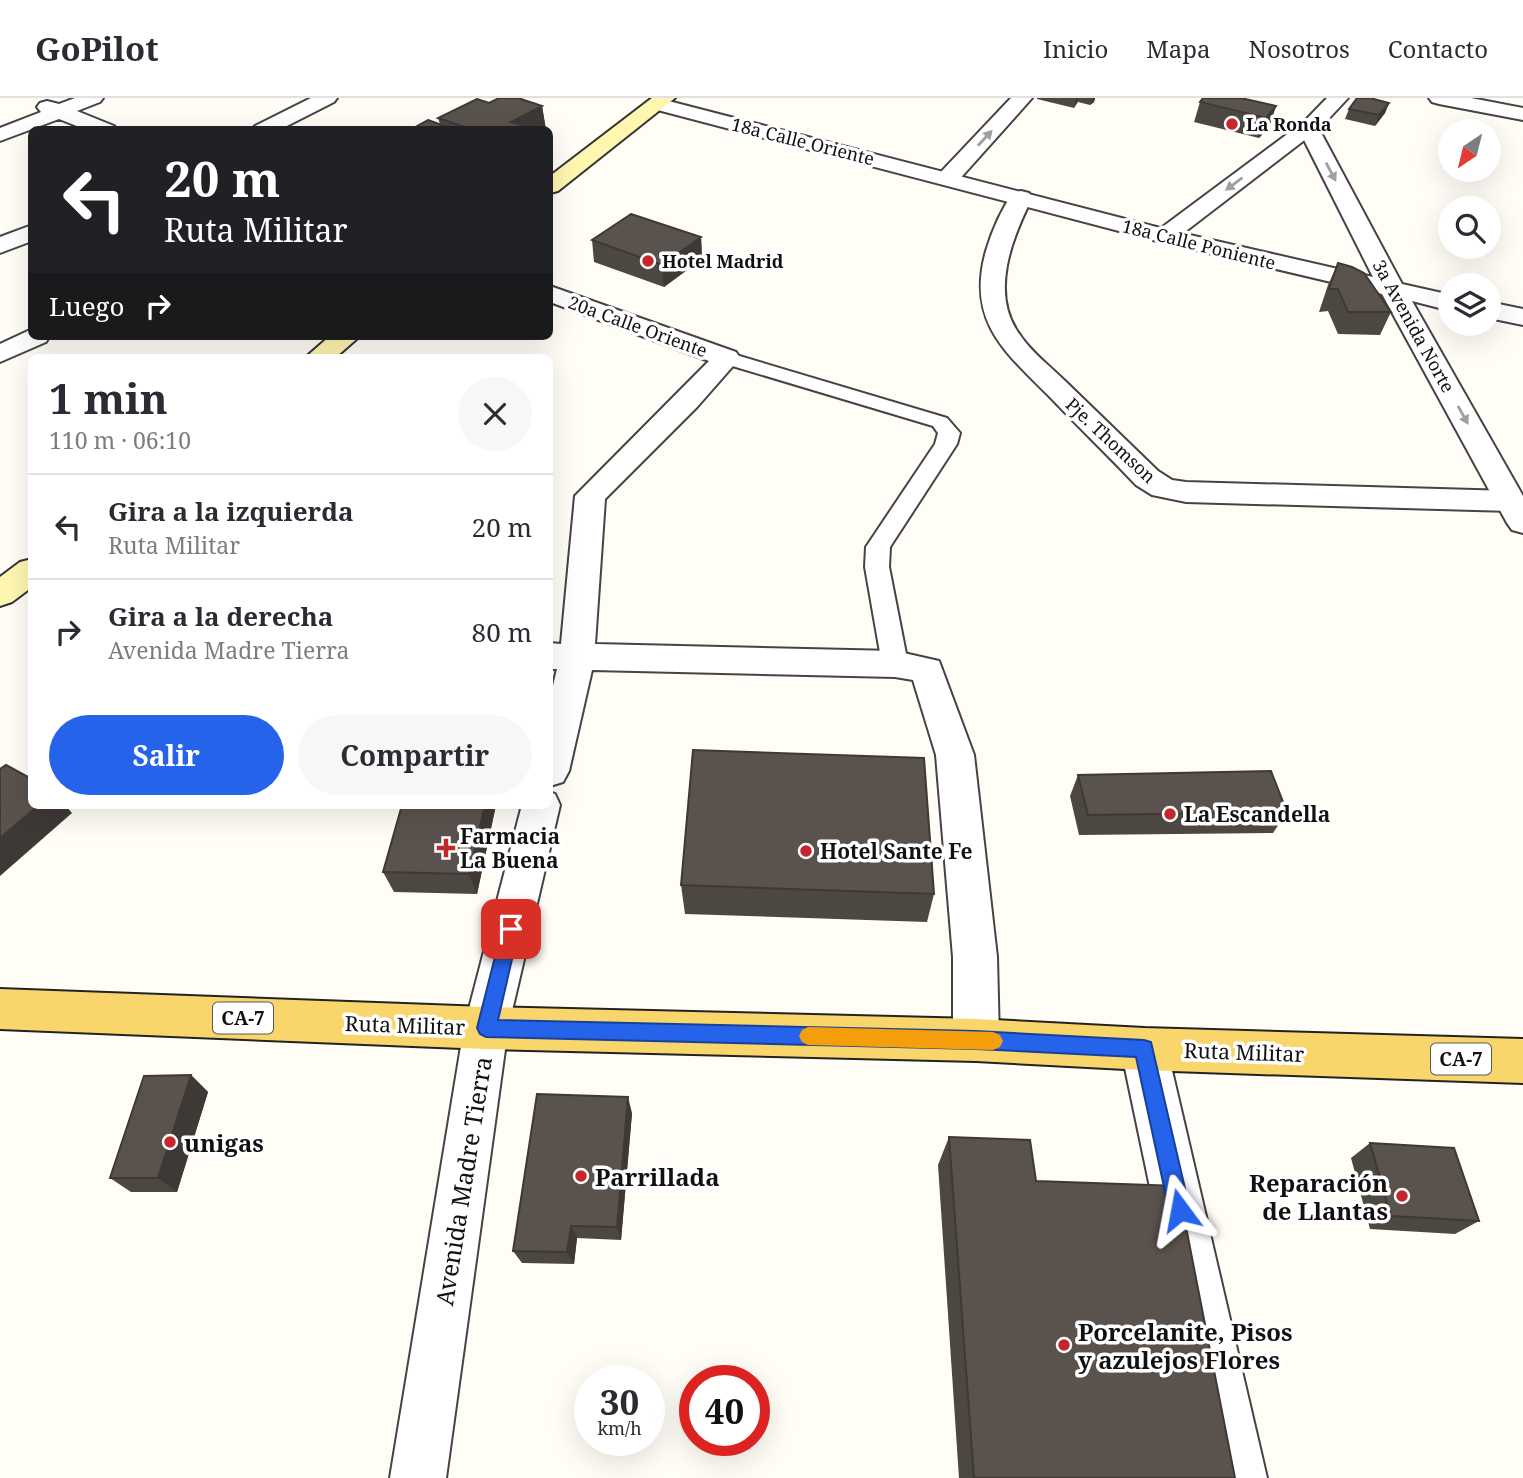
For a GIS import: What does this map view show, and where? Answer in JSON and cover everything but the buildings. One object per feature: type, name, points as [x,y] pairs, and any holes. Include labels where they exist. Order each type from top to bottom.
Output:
[{"type":"main road","points":[[553,184],[661,101]]},
{"type":"main road","points":[[323,354],[342,340]]},
{"type":"main road","points":[[0,594],[28,573]]},
{"type":"main road","name":"Ruta Militar","points":[[0,1009],[486,1028],[976,1040],[1144,1049],[1523,1061]]},
{"type":"street","points":[[24,98],[96,126]]},
{"type":"street","points":[[0,135],[93,98]]},
{"type":"street","points":[[270,126],[327,98]]},
{"type":"street","points":[[948,178],[1022,98]]},
{"type":"street","points":[[1165,236],[1308,128],[1338,98]]},
{"type":"street","points":[[1439,98],[1523,114]]},
{"type":"street","name":"18a Calle Oriente","points":[[661,101],[948,178]]},
{"type":"street","name":"3a Avenida Norte","points":[[1308,128],[1393,291],[1517,512]]},
{"type":"street","name":"18a Calle Poniente","points":[[948,178],[1165,236],[1438,300]]},
{"type":"street","name":"Pje. Thomson","points":[[1021,198],[1007,224],[995,267],[994,302],[1000,326],[1022,354],[1147,478],[1163,488],[1186,492],[1517,512]]},
{"type":"street","points":[[0,246],[28,234]]},
{"type":"street","name":"20a Calle Oriente","points":[[553,295],[726,358]]},
{"type":"street","points":[[1501,312],[1523,317]]},
{"type":"street","points":[[7,360],[32,340]]},
{"type":"street","points":[[553,745],[563,657],[590,496],[687,401],[726,358]]},
{"type":"street","points":[[563,657],[895,664],[927,670],[955,755],[975,957],[976,1040]]},
{"type":"street","name":"Avenida Madre Tierra","points":[[418,1478],[486,1028],[540,809]]},
{"type":"street","points":[[1144,1049],[1239,1478]]},
{"type":"lane","points":[[726,358],[940,422],[949,433],[946,444],[878,547],[877,567],[895,664]]},
{"type":"slow traffic","points":[[808,1036],[993,1041]]},
{"type":"place","name":"La Ronda","points":[[1232,124]]},
{"type":"place","name":"Hotel Madrid","points":[[648,261]]},
{"type":"place","name":"La Escandella","points":[[1170,814]]},
{"type":"place","name":"Farmacia La Buena","points":[[446,848]]},
{"type":"place","name":"Hotel Sante Fe","points":[[806,851]]},
{"type":"place","name":"unigas","points":[[170,1142]]},
{"type":"place","name":"Parrillada","points":[[581,1176]]},
{"type":"place","name":"Reparación de Llantas","points":[[1402,1196]]},
{"type":"place","name":"Porcelanite, Pisos y azulejos Flores","points":[[1064,1345]]},
{"type":"route","points":[[511,929],[486,1028],[976,1040],[1144,1049],[1180,1210]]}]
